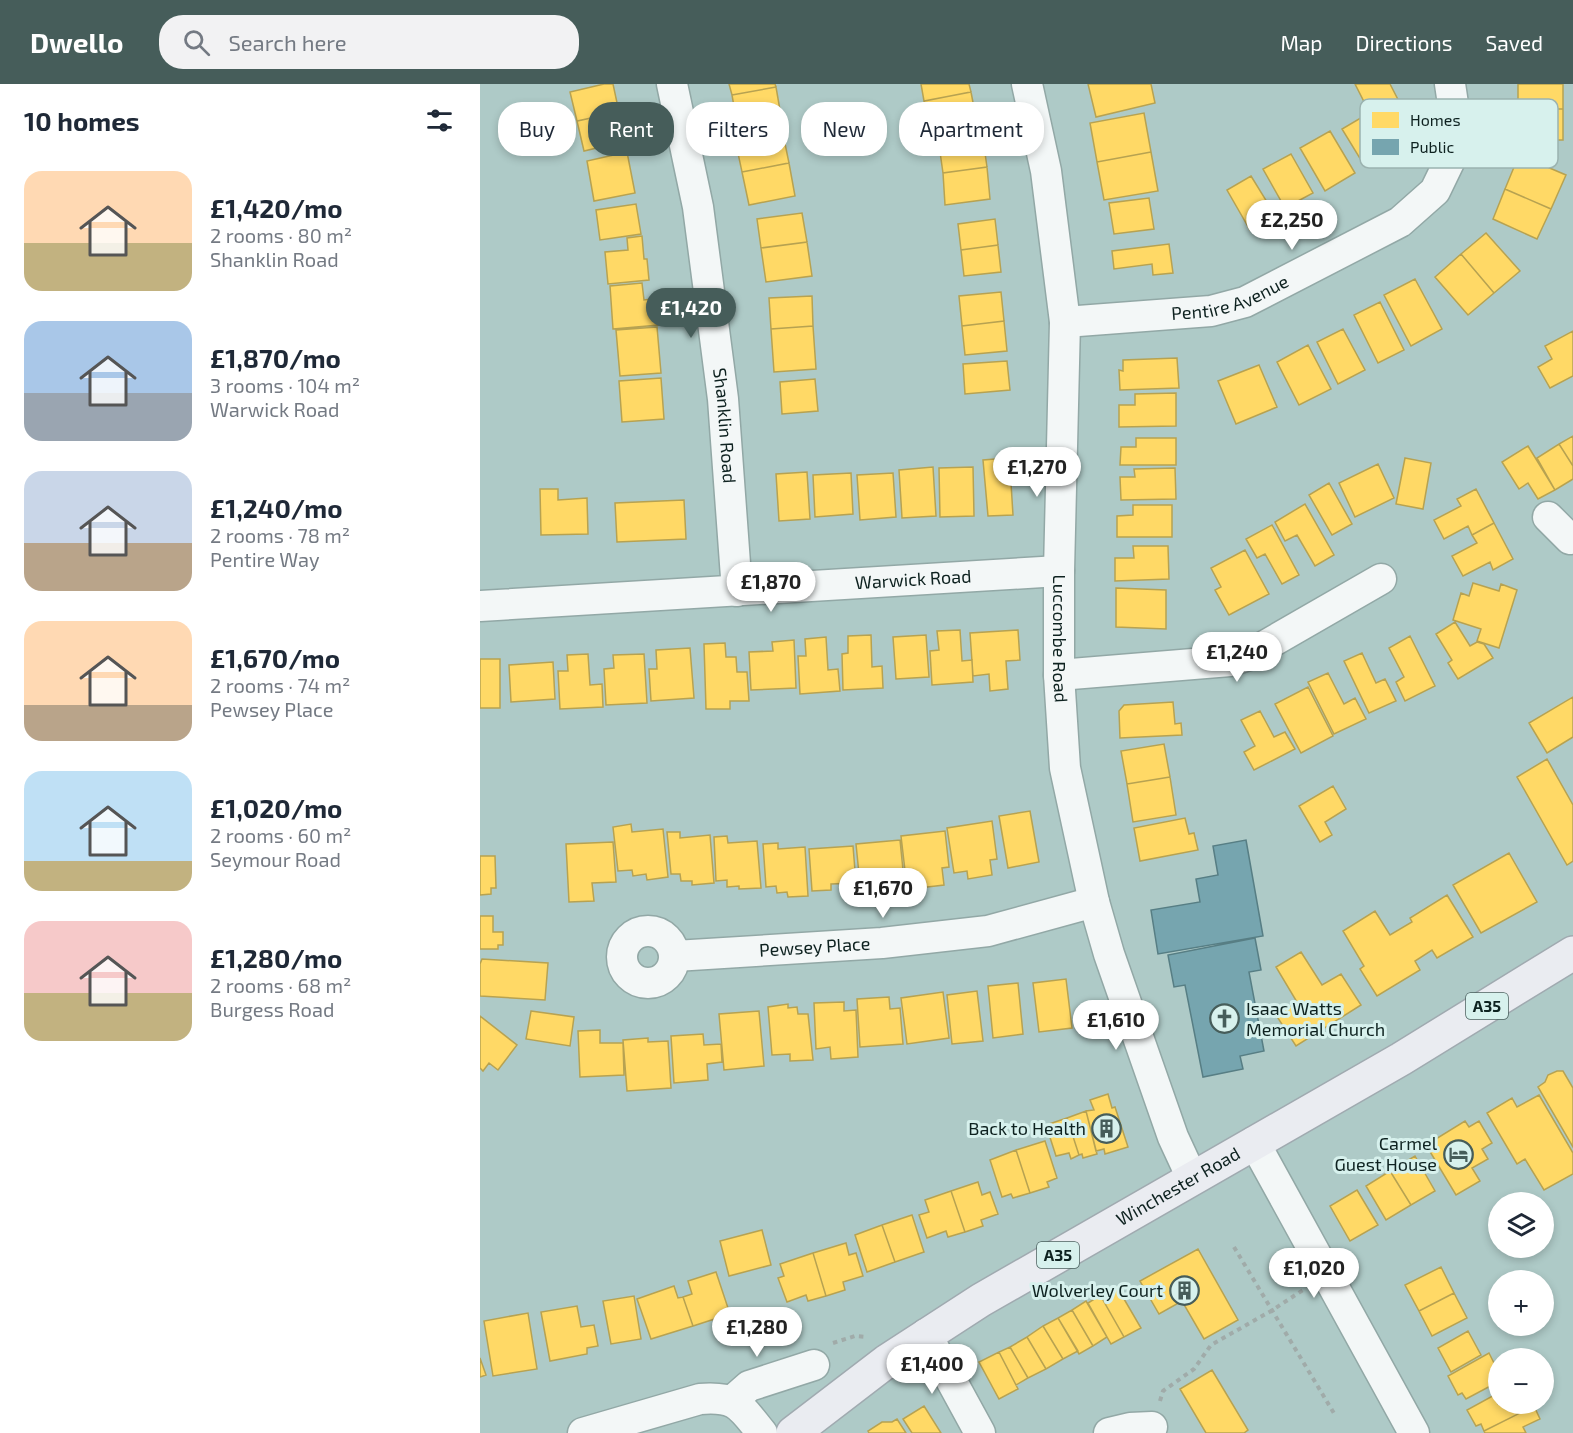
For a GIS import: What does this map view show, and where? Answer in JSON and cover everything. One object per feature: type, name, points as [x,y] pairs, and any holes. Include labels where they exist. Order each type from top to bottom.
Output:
[{"type":"main road","name":"Winchester Road","points":[[793,1433],[926,1334],[1010,1282],[1401,1059],[1573,948]]},
{"type":"street","name":"Shanklin Road","points":[[672,84],[698,207],[723,399],[737,591]]},
{"type":"street","name":"Luccombe Road","points":[[1027,84],[1046,171],[1065,322],[1059,571],[1059,675],[1065,768],[1094,903],[1109,954],[1146,1065],[1173,1137],[1192,1178]]},
{"type":"street","name":"Pentire Avenue","points":[[1450,84],[1452,99]]},
{"type":"street","name":"Pentire Avenue","points":[[1065,322],[1211,310],[1245,302],[1400,222],[1435,191],[1446,168]]},
{"type":"street","points":[[1548,517],[1570,539],[1573,537]]},
{"type":"street","name":"Warwick Road","points":[[480,606],[1059,571]]},
{"type":"street","points":[[1059,675],[1230,661],[1249,655],[1381,579]]},
{"type":"street","name":"Pewsey Place","points":[[675,956],[882,943],[988,931],[1094,903]]},
{"type":"street","points":[[1254,1142],[1414,1433]]},
{"type":"street","points":[[926,1334],[980,1433]]},
{"type":"street","points":[[732,1401],[748,1386],[814,1365]]},
{"type":"street","points":[[583,1433],[700,1399],[719,1398],[732,1401],[744,1410],[762,1433]]},
{"type":"street","points":[[1109,1433],[1130,1428],[1152,1427]]},
{"type":"path","points":[[1234,1247],[1335,1415]]},
{"type":"path","points":[[1152,1427],[1163,1391],[1194,1369],[1211,1345],[1306,1288]]},
{"type":"building: Homes","points":[[613,84],[617,102],[588,102],[588,119],[577,121],[576,102],[572,102],[570,92]]},
{"type":"building: Homes","points":[[729,84],[775,84],[776,87],[732,95]]},
{"type":"building: Homes","points":[[921,84],[969,84],[971,92],[924,101]]},
{"type":"building: Homes","points":[[1088,84],[1151,84],[1155,103],[1096,117]]},
{"type":"building: Homes","points":[[1355,84],[1390,84],[1398,99],[1363,99]]},
{"type":"building: Homes","points":[[1518,84],[1563,84],[1563,109],[1558,109],[1558,99],[1518,99]]},
{"type":"building: Homes","points":[[776,87],[779,102],[733,102],[732,95]]},
{"type":"building: Homes","points":[[971,92],[973,102],[924,102]]},
{"type":"building: Homes","points":[[1558,109],[1563,109],[1563,140],[1558,140]]},
{"type":"building: Homes","points":[[1144,113],[1151,152],[1097,162],[1090,123]]},
{"type":"building: Homes","points":[[1360,118],[1360,158],[1342,129]]},
{"type":"building: Homes","points":[[588,119],[588,150],[584,151],[577,121]]},
{"type":"building: Homes","points":[[1330,131],[1355,173],[1325,191],[1300,148]]},
{"type":"building: Homes","points":[[1151,152],[1158,191],[1104,200],[1097,162]]},
{"type":"building: Homes","points":[[1291,154],[1313,193],[1285,208],[1263,169]]},
{"type":"building: Homes","points":[[609,156],[628,156],[635,193],[594,201],[587,161]]},
{"type":"building: Homes","points":[[739,156],[788,156],[789,163],[742,172]]},
{"type":"building: Homes","points":[[941,156],[985,156],[987,167],[943,173]]},
{"type":"building: Homes","points":[[789,163],[795,196],[749,205],[742,172]]},
{"type":"building: Homes","points":[[987,167],[990,199],[945,205],[943,173]]},
{"type":"building: Homes","points":[[1514,168],[1550,168],[1566,175],[1551,209],[1505,189]]},
{"type":"building: Homes","points":[[1251,176],[1275,215],[1250,230],[1227,190]]},
{"type":"building: Homes","points":[[1505,189],[1551,209],[1537,239],[1493,219]]},
{"type":"building: Homes","points":[[1149,198],[1154,229],[1114,234],[1109,203]]},
{"type":"building: Homes","points":[[636,204],[641,234],[600,240],[596,210]]},
{"type":"building: Homes","points":[[802,213],[807,242],[761,248],[757,219]]},
{"type":"building: Homes","points":[[995,219],[998,245],[961,250],[958,224]]},
{"type":"building: Homes","points":[[1486,233],[1520,271],[1494,293],[1461,254]]},
{"type":"building: Homes","points":[[642,236],[649,280],[608,284],[605,252],[628,250],[627,238]]},
{"type":"building: Homes","points":[[807,242],[812,276],[766,282],[761,248]]},
{"type":"building: Homes","points":[[1169,244],[1173,273],[1153,275],[1152,264],[1114,269],[1112,251]]},
{"type":"building: Homes","points":[[998,245],[1001,272],[964,276],[961,250]]},
{"type":"building: Homes","points":[[1461,254],[1494,293],[1468,315],[1435,277]]},
{"type":"building: Homes","points":[[1415,279],[1442,329],[1411,346],[1384,295]]},
{"type":"building: Homes","points":[[642,283],[644,300],[651,299],[651,307],[658,307],[659,325],[613,329],[610,286]]},
{"type":"building: Homes","points":[[1001,292],[1004,321],[962,326],[959,296]]},
{"type":"building: Homes","points":[[812,296],[813,326],[771,329],[769,298]]},
{"type":"building: Homes","points":[[1380,302],[1404,350],[1378,363],[1354,315]]},
{"type":"building: Homes","points":[[1004,321],[1007,351],[965,355],[962,326]]},
{"type":"building: Homes","points":[[813,326],[816,369],[774,372],[771,329]]},
{"type":"building: Homes","points":[[657,327],[661,373],[620,376],[616,330]]},
{"type":"building: Homes","points":[[1343,329],[1365,370],[1338,384],[1317,342]]},
{"type":"building: Homes","points":[[1573,331],[1573,376],[1550,388],[1538,367],[1552,359],[1545,346]]},
{"type":"building: Homes","points":[[1308,345],[1331,389],[1299,405],[1277,362]]},
{"type":"building: Homes","points":[[1177,358],[1179,388],[1120,390],[1119,370],[1123,371],[1123,360]]},
{"type":"building: Homes","points":[[1007,361],[1010,390],[965,394],[963,364]]},
{"type":"building: Homes","points":[[1259,365],[1277,407],[1236,424],[1218,381]]},
{"type":"building: Homes","points":[[661,378],[664,419],[622,422],[619,381]]},
{"type":"building: Homes","points":[[815,379],[818,411],[782,414],[780,382]]},
{"type":"building: Homes","points":[[1176,393],[1176,426],[1119,427],[1119,405],[1135,405],[1135,394]]},
{"type":"building: Homes","points":[[1573,436],[1573,466],[1559,444]]},
{"type":"building: Homes","points":[[1136,438],[1176,438],[1176,465],[1120,465],[1121,447],[1136,447]]},
{"type":"building: Homes","points":[[1559,444],[1573,466],[1573,479],[1555,490],[1537,458]]},
{"type":"building: Homes","points":[[1528,446],[1555,490],[1538,499],[1528,483],[1519,489],[1502,462]]},
{"type":"building: Homes","points":[[1036,456],[1038,481],[1011,483],[1013,515],[988,516],[983,460]]},
{"type":"building: Homes","points":[[1405,458],[1431,463],[1423,509],[1396,504]]},
{"type":"building: Homes","points":[[1378,464],[1394,498],[1355,517],[1339,483]]},
{"type":"building: Homes","points":[[933,467],[936,516],[902,518],[899,470]]},
{"type":"building: Homes","points":[[973,467],[974,516],[940,517],[939,468]]},
{"type":"building: Homes","points":[[1175,468],[1176,499],[1121,500],[1120,477],[1135,477],[1134,469]]},
{"type":"building: Homes","points":[[807,472],[810,519],[779,521],[776,474]]},
{"type":"building: Homes","points":[[851,473],[853,514],[815,517],[813,475]]},
{"type":"building: Homes","points":[[893,473],[896,517],[860,520],[857,475]]},
{"type":"building: Homes","points":[[1329,483],[1352,524],[1332,535],[1309,495]]},
{"type":"building: Homes","points":[[540,489],[558,489],[558,500],[587,498],[588,534],[541,535]]},
{"type":"building: Homes","points":[[1476,489],[1494,523],[1472,535],[1468,526],[1444,539],[1434,520],[1461,506],[1457,499]]},
{"type":"building: Homes","points":[[684,500],[686,539],[617,542],[615,503]]},
{"type":"building: Homes","points":[[1305,504],[1334,555],[1315,566],[1297,535],[1285,541],[1275,522]]},
{"type":"building: Homes","points":[[1133,505],[1172,505],[1172,537],[1117,537],[1117,516],[1133,515]]},
{"type":"building: Homes","points":[[1494,523],[1513,559],[1493,570],[1490,562],[1463,576],[1452,556],[1477,543],[1472,535]]},
{"type":"building: Homes","points":[[1272,525],[1299,575],[1282,584],[1265,554],[1257,558],[1246,539]]},
{"type":"building: Homes","points":[[1133,546],[1168,546],[1169,579],[1115,581],[1115,558],[1134,558]]},
{"type":"building: Homes","points":[[1245,550],[1269,594],[1229,615],[1215,590],[1221,587],[1211,568]]},
{"type":"building: Homes","points":[[1473,583],[1499,591],[1501,584],[1517,590],[1499,648],[1477,641],[1481,629],[1453,620],[1461,593],[1469,596]]},
{"type":"building: Homes","points":[[1116,588],[1166,590],[1166,629],[1116,627]]},
{"type":"building: Homes","points":[[1455,622],[1470,646],[1477,642],[1484,644],[1493,658],[1458,679],[1448,663],[1452,660],[1436,634]]},
{"type":"building: Homes","points":[[960,630],[962,661],[972,660],[973,682],[932,685],[930,651],[939,650],[937,631]]},
{"type":"building: Homes","points":[[1018,630],[1020,660],[1006,661],[1008,689],[990,691],[989,674],[973,676],[970,633]]},
{"type":"building: Homes","points":[[871,635],[872,667],[882,666],[883,688],[843,690],[842,654],[848,653],[848,636]]},
{"type":"building: Homes","points":[[926,635],[929,677],[896,679],[893,637]]},
{"type":"building: Homes","points":[[1410,636],[1435,686],[1405,701],[1396,682],[1404,677],[1389,648]]},
{"type":"building: Homes","points":[[826,637],[828,670],[838,669],[840,691],[800,694],[798,656],[806,656],[805,639]]},
{"type":"building: Homes","points":[[794,640],[796,688],[751,690],[749,652],[773,651],[772,642]]},
{"type":"building: Homes","points":[[725,643],[726,657],[736,657],[737,672],[747,672],[749,701],[730,701],[730,709],[706,709],[704,644]]},
{"type":"building: Homes","points":[[690,648],[694,698],[651,701],[649,669],[657,669],[656,650]]},
{"type":"building: Homes","points":[[1362,653],[1376,683],[1385,679],[1396,701],[1369,713],[1344,661]]},
{"type":"building: Homes","points":[[588,654],[590,685],[602,684],[603,707],[560,709],[558,671],[568,671],[567,655]]},
{"type":"building: Homes","points":[[644,654],[647,703],[606,705],[604,669],[614,668],[613,655]]},
{"type":"building: Homes","points":[[480,659],[500,659],[500,708],[480,708]]},
{"type":"building: Homes","points":[[553,662],[555,699],[511,702],[509,665]]},
{"type":"building: Homes","points":[[1328,673],[1344,704],[1355,698],[1366,719],[1334,734],[1308,682]]},
{"type":"building: Homes","points":[[1308,687],[1333,736],[1301,753],[1275,704]]},
{"type":"building: Homes","points":[[1573,697],[1573,737],[1547,753],[1529,723]]},
{"type":"building: Homes","points":[[1173,702],[1175,724],[1181,723],[1182,735],[1120,738],[1119,711],[1124,705]]},
{"type":"building: Homes","points":[[1260,711],[1274,737],[1285,732],[1295,749],[1254,770],[1244,752],[1255,746],[1241,720]]},
{"type":"building: Homes","points":[[1164,744],[1170,777],[1127,784],[1121,751]]},
{"type":"building: Homes","points":[[1547,759],[1573,805],[1573,861],[1567,865],[1517,777]]},
{"type":"building: Homes","points":[[1170,777],[1176,815],[1133,822],[1127,784]]},
{"type":"building: Homes","points":[[1333,786],[1346,809],[1325,822],[1332,835],[1320,842],[1299,806]]},
{"type":"building: Homes","points":[[1030,811],[1039,862],[1008,868],[999,816]]},
{"type":"building: Homes","points":[[1185,818],[1189,834],[1194,833],[1198,850],[1140,861],[1134,828]]},
{"type":"building: Homes","points":[[992,821],[997,859],[990,860],[992,875],[968,879],[967,871],[954,873],[947,828]]},
{"type":"building: Homes","points":[[631,824],[632,832],[663,829],[668,877],[647,880],[646,874],[633,876],[632,870],[618,871],[613,827]]},
{"type":"building: Homes","points":[[945,831],[949,867],[942,868],[944,885],[919,888],[917,878],[906,879],[901,836]]},
{"type":"building: Homes","points":[[667,832],[680,832],[680,838],[710,835],[714,883],[692,885],[692,881],[681,881],[680,874],[671,874]]},
{"type":"building: Homes","points":[[727,836],[728,843],[757,841],[761,888],[739,889],[739,886],[727,887],[727,880],[716,881],[714,837]]},
{"type":"building: Homes","points":[[900,840],[904,880],[860,884],[856,844]]},
{"type":"building: Homes","points":[[613,842],[616,882],[592,883],[594,901],[569,902],[566,844]]},
{"type":"building: Homes","points":[[778,843],[778,849],[805,847],[808,896],[788,897],[787,892],[777,893],[776,886],[766,887],[763,844]]},
{"type":"building: Homes","points":[[853,846],[856,883],[831,884],[831,890],[812,891],[809,849]]},
{"type":"building: Homes","points":[[1509,853],[1537,902],[1481,933],[1453,885]]},
{"type":"building: Homes","points":[[480,856],[495,856],[496,888],[491,888],[491,894],[480,895]]},
{"type":"building: Homes","points":[[1447,895],[1473,937],[1437,958],[1432,950],[1415,961],[1420,970],[1377,996],[1360,969],[1364,966],[1343,931],[1375,911],[1390,935],[1412,922],[1410,918]]},
{"type":"building: Homes","points":[[480,916],[493,916],[493,932],[503,932],[503,945],[498,945],[498,949],[480,949]]},
{"type":"building: Homes","points":[[1301,952],[1322,985],[1341,974],[1361,1005],[1296,1046],[1276,1015],[1297,1002],[1276,967]]},
{"type":"building: Homes","points":[[482,959],[548,963],[545,1000],[480,996]]},
{"type":"building: Homes","points":[[1066,979],[1072,1028],[1039,1032],[1033,983]]},
{"type":"building: Homes","points":[[1018,983],[1023,1034],[993,1038],[988,986]]},
{"type":"building: Homes","points":[[977,991],[983,1041],[952,1044],[947,995]]},
{"type":"building: Homes","points":[[943,992],[949,1038],[907,1044],[901,998]]},
{"type":"building: Homes","points":[[889,997],[890,1009],[900,1008],[903,1044],[860,1047],[857,999]]},
{"type":"building: Homes","points":[[844,1002],[844,1011],[856,1010],[858,1057],[831,1059],[830,1047],[816,1049],[814,1003]]},
{"type":"building: Homes","points":[[788,1004],[788,1008],[797,1007],[798,1014],[808,1014],[813,1060],[790,1061],[790,1054],[772,1055],[768,1007]]},
{"type":"building: Homes","points":[[531,1011],[574,1017],[570,1046],[526,1039]]},
{"type":"building: Homes","points":[[759,1011],[764,1066],[724,1070],[719,1014]]},
{"type":"building: Homes","points":[[480,1016],[517,1045],[498,1070],[489,1063],[483,1071],[480,1068]]},
{"type":"building: Homes","points":[[600,1030],[600,1043],[623,1043],[624,1075],[580,1077],[578,1031]]},
{"type":"building: Homes","points":[[703,1034],[704,1045],[721,1044],[722,1062],[707,1064],[708,1080],[674,1083],[671,1036]]},
{"type":"building: Homes","points":[[648,1038],[648,1042],[668,1041],[671,1088],[627,1091],[623,1040]]},
{"type":"building: Homes","points":[[1563,1071],[1573,1088],[1573,1147],[1538,1087],[1545,1082],[1548,1075]]},
{"type":"building: Homes","name":"Back to Health","points":[[1108,1094],[1112,1108],[1115,1107],[1128,1147],[1105,1154],[1104,1149],[1096,1151],[1086,1111],[1094,1110],[1090,1100]]},
{"type":"building: Homes","points":[[1539,1095],[1573,1153],[1573,1174],[1544,1190],[1525,1159],[1517,1164],[1487,1113],[1512,1098],[1517,1107]]},
{"type":"building: Homes","points":[[1086,1111],[1097,1154],[1083,1158],[1082,1154],[1079,1155],[1067,1118]]},
{"type":"building: Homes","points":[[1067,1118],[1079,1155],[1071,1159],[1069,1153],[1056,1156],[1046,1125]]},
{"type":"building: Homes","name":"Carmel Guest House","points":[[1465,1121],[1469,1127],[1479,1121],[1492,1143],[1482,1149],[1488,1159],[1472,1168],[1480,1181],[1456,1195],[1426,1145]]},
{"type":"building: Homes","points":[[1045,1141],[1057,1178],[1047,1182],[1049,1187],[1030,1193],[1016,1150]]},
{"type":"building: Homes","points":[[1016,1150],[1030,1193],[1013,1198],[1011,1194],[1002,1197],[990,1160]]},
{"type":"building: Homes","points":[[1415,1156],[1435,1191],[1411,1205],[1390,1171]]},
{"type":"building: Homes","points":[[1390,1171],[1411,1205],[1386,1220],[1366,1186]]},
{"type":"building: Homes","points":[[978,1182],[982,1195],[990,1192],[998,1214],[981,1220],[983,1226],[965,1232],[951,1191]]},
{"type":"building: Homes","points":[[1357,1190],[1378,1225],[1350,1241],[1330,1206]]},
{"type":"building: Homes","points":[[951,1191],[965,1232],[948,1237],[946,1231],[927,1238],[919,1215],[929,1212],[925,1200]]},
{"type":"building: Homes","points":[[912,1215],[924,1252],[895,1262],[882,1225]]},
{"type":"building: Homes","points":[[882,1225],[895,1262],[867,1272],[855,1235]]},
{"type":"building: Homes","points":[[762,1230],[771,1265],[729,1276],[720,1241]]},
{"type":"building: Homes","points":[[846,1243],[849,1255],[856,1253],[863,1276],[843,1282],[845,1290],[826,1296],[813,1253]]},
{"type":"building: Homes","name":"Wolverley Court","points":[[1198,1249],[1238,1320],[1204,1339],[1182,1301],[1159,1314],[1140,1281]]},
{"type":"building: Homes","points":[[813,1253],[826,1296],[808,1301],[806,1295],[787,1302],[778,1278],[784,1276],[780,1264]]},
{"type":"building: Homes","points":[[1441,1267],[1454,1293],[1419,1311],[1405,1285]]},
{"type":"building: Homes","points":[[716,1272],[730,1314],[693,1326],[683,1297],[692,1294],[688,1281]]},
{"type":"building: Homes","points":[[674,1286],[678,1298],[683,1297],[693,1326],[651,1339],[637,1299]]},
{"type":"building: Homes","points":[[1117,1287],[1141,1328],[1124,1337],[1099,1293],[1103,1290],[1105,1294]]},
{"type":"building: Homes","points":[[1099,1293],[1124,1337],[1111,1344],[1088,1303],[1096,1298],[1094,1295]]},
{"type":"building: Homes","points":[[1454,1293],[1467,1318],[1432,1336],[1419,1311]]},
{"type":"building: Homes","points":[[634,1296],[641,1339],[611,1344],[603,1301]]},
{"type":"building: Homes","points":[[1086,1301],[1107,1337],[1093,1346],[1072,1310]]},
{"type":"building: Homes","points":[[577,1306],[581,1327],[594,1325],[598,1346],[587,1348],[587,1354],[550,1361],[541,1312]]},
{"type":"building: Homes","points":[[1072,1310],[1093,1346],[1079,1354],[1058,1318]]},
{"type":"building: Homes","points":[[528,1313],[537,1369],[493,1376],[484,1321]]},
{"type":"building: Homes","points":[[1058,1318],[1078,1351],[1063,1359],[1043,1326]]},
{"type":"building: Homes","points":[[1043,1326],[1063,1359],[1046,1369],[1027,1337]]},
{"type":"building: Homes","points":[[1468,1331],[1481,1355],[1451,1372],[1438,1348]]},
{"type":"building: Homes","points":[[1027,1337],[1046,1369],[1028,1378],[1010,1347]]},
{"type":"building: Homes","points":[[1010,1347],[1028,1378],[1016,1385],[999,1352]]},
{"type":"building: Homes","points":[[999,1352],[1018,1389],[999,1399],[979,1362]]},
{"type":"building: Homes","points":[[1488,1354],[1488,1387],[1466,1399],[1462,1393],[1458,1395],[1448,1376]]},
{"type":"building: Homes","points":[[480,1358],[486,1375],[480,1377]]},
{"type":"building: Homes","points":[[1212,1370],[1248,1430],[1244,1433],[1206,1433],[1180,1389]]},
{"type":"building: Homes","points":[[1488,1398],[1488,1414],[1518,1414],[1484,1431],[1481,1424],[1476,1426],[1467,1410]]},
{"type":"building: Homes","points":[[924,1406],[941,1433],[912,1433],[903,1419]]},
{"type":"building: Homes","points":[[1518,1414],[1538,1414],[1540,1419],[1523,1427],[1526,1433],[1485,1433],[1484,1431]]},
{"type":"building: Homes","points":[[897,1419],[906,1433],[869,1433],[868,1431],[882,1422],[892,1422]]},
{"type":"building: Public","points":[[1246,840],[1263,936],[1158,954],[1151,910],[1200,902],[1196,879],[1218,875],[1213,846]]},
{"type":"building: Public","name":"Isaac Watts Memorial Church","points":[[1255,938],[1261,970],[1249,972],[1264,1051],[1240,1056],[1243,1069],[1203,1077],[1185,985],[1174,987],[1168,955]]},
{"type":"place","name":"Isaac Watts Memorial Church","points":[[1225,1019]]},
{"type":"place","name":"Back to Health","points":[[1107,1129]]},
{"type":"place","name":"Carmel Guest House","points":[[1458,1154]]},
{"type":"place","name":"Wolverley Court","points":[[1184,1291]]}]
